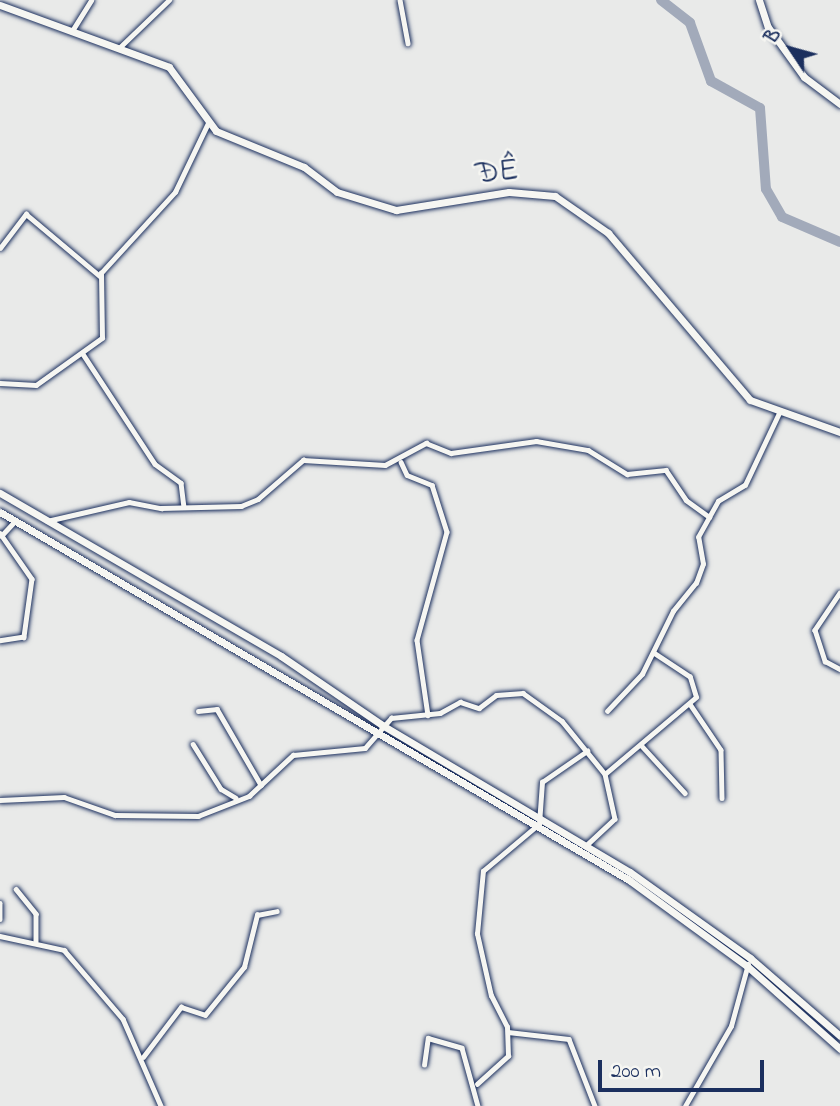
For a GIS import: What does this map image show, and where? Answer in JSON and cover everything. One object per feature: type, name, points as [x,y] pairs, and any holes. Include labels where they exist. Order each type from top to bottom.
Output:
[{"type":"street","points":[[72,31],[91,0]]},
{"type":"street","points":[[120,47],[169,0]]},
{"type":"street","points":[[400,0],[408,43]]},
{"type":"street","points":[[759,0],[768,27],[804,77],[840,104]]},
{"type":"street","points":[[0,5],[120,47],[180,75],[208,123],[174,192],[100,276]]},
{"type":"street","name":"ĐÊ","points":[[208,123],[304,167],[337,192],[396,210],[509,192],[555,196],[608,233],[750,400],[779,413],[840,432]]},
{"type":"street","points":[[0,248],[26,214],[100,276],[106,325],[83,354],[36,385],[0,383]]},
{"type":"street","points":[[83,354],[155,464],[181,483],[184,506]]},
{"type":"street","points":[[607,711],[655,654],[673,611],[702,570],[696,543],[709,517],[718,501],[745,485],[779,413]]},
{"type":"street","points":[[46,521],[129,502],[184,506],[250,503],[303,460],[401,462],[426,443],[451,453],[536,441],[574,445],[627,474],[666,470],[686,500],[709,517]]},
{"type":"street","points":[[401,462],[407,475],[432,485],[447,532],[417,640],[428,715]]},
{"type":"street","points":[[0,493],[281,656],[381,727]]},
{"type":"street","points":[[0,512],[587,845],[749,962],[840,1036]]},
{"type":"street","points":[[0,641],[24,637],[32,579],[1,535],[15,522]]},
{"type":"street","points":[[840,593],[815,630],[825,661],[840,669]]},
{"type":"street","points":[[605,774],[641,745],[673,711],[690,704],[695,697],[693,680],[655,654]]},
{"type":"street","points":[[0,800],[22,794],[71,797],[115,815],[193,817],[237,799],[261,785],[293,755],[365,748],[381,727],[428,715],[460,702],[479,708],[496,695],[523,693],[560,719],[605,774],[615,819],[587,845]]},
{"type":"street","points":[[690,704],[721,750],[722,798]]},
{"type":"street","points":[[198,710],[216,709],[261,785]]},
{"type":"street","points":[[193,744],[220,789],[237,799]]},
{"type":"street","points":[[641,745],[685,793]]},
{"type":"street","points":[[477,1084],[506,1061],[508,1032],[491,996],[477,931],[483,871],[541,821],[542,782],[587,751]]},
{"type":"street","points":[[541,821],[749,962],[840,1049]]},
{"type":"street","points":[[16,888],[36,914],[36,941]]},
{"type":"street","points":[[0,902],[0,919]]},
{"type":"street","points":[[143,1057],[178,1009],[205,1016],[244,967],[257,915],[277,911]]},
{"type":"street","points":[[0,936],[59,946],[87,976],[143,1057],[161,1106]]},
{"type":"street","points":[[685,1106],[731,1027],[749,962]]},
{"type":"street","points":[[508,1032],[569,1039],[595,1106]]},
{"type":"street","points":[[424,1065],[429,1038],[457,1046],[469,1056],[477,1084],[478,1106]]},
{"type":"waterway","points":[[661,0],[690,23],[711,81],[760,108],[766,189],[782,217],[840,242]]}]
